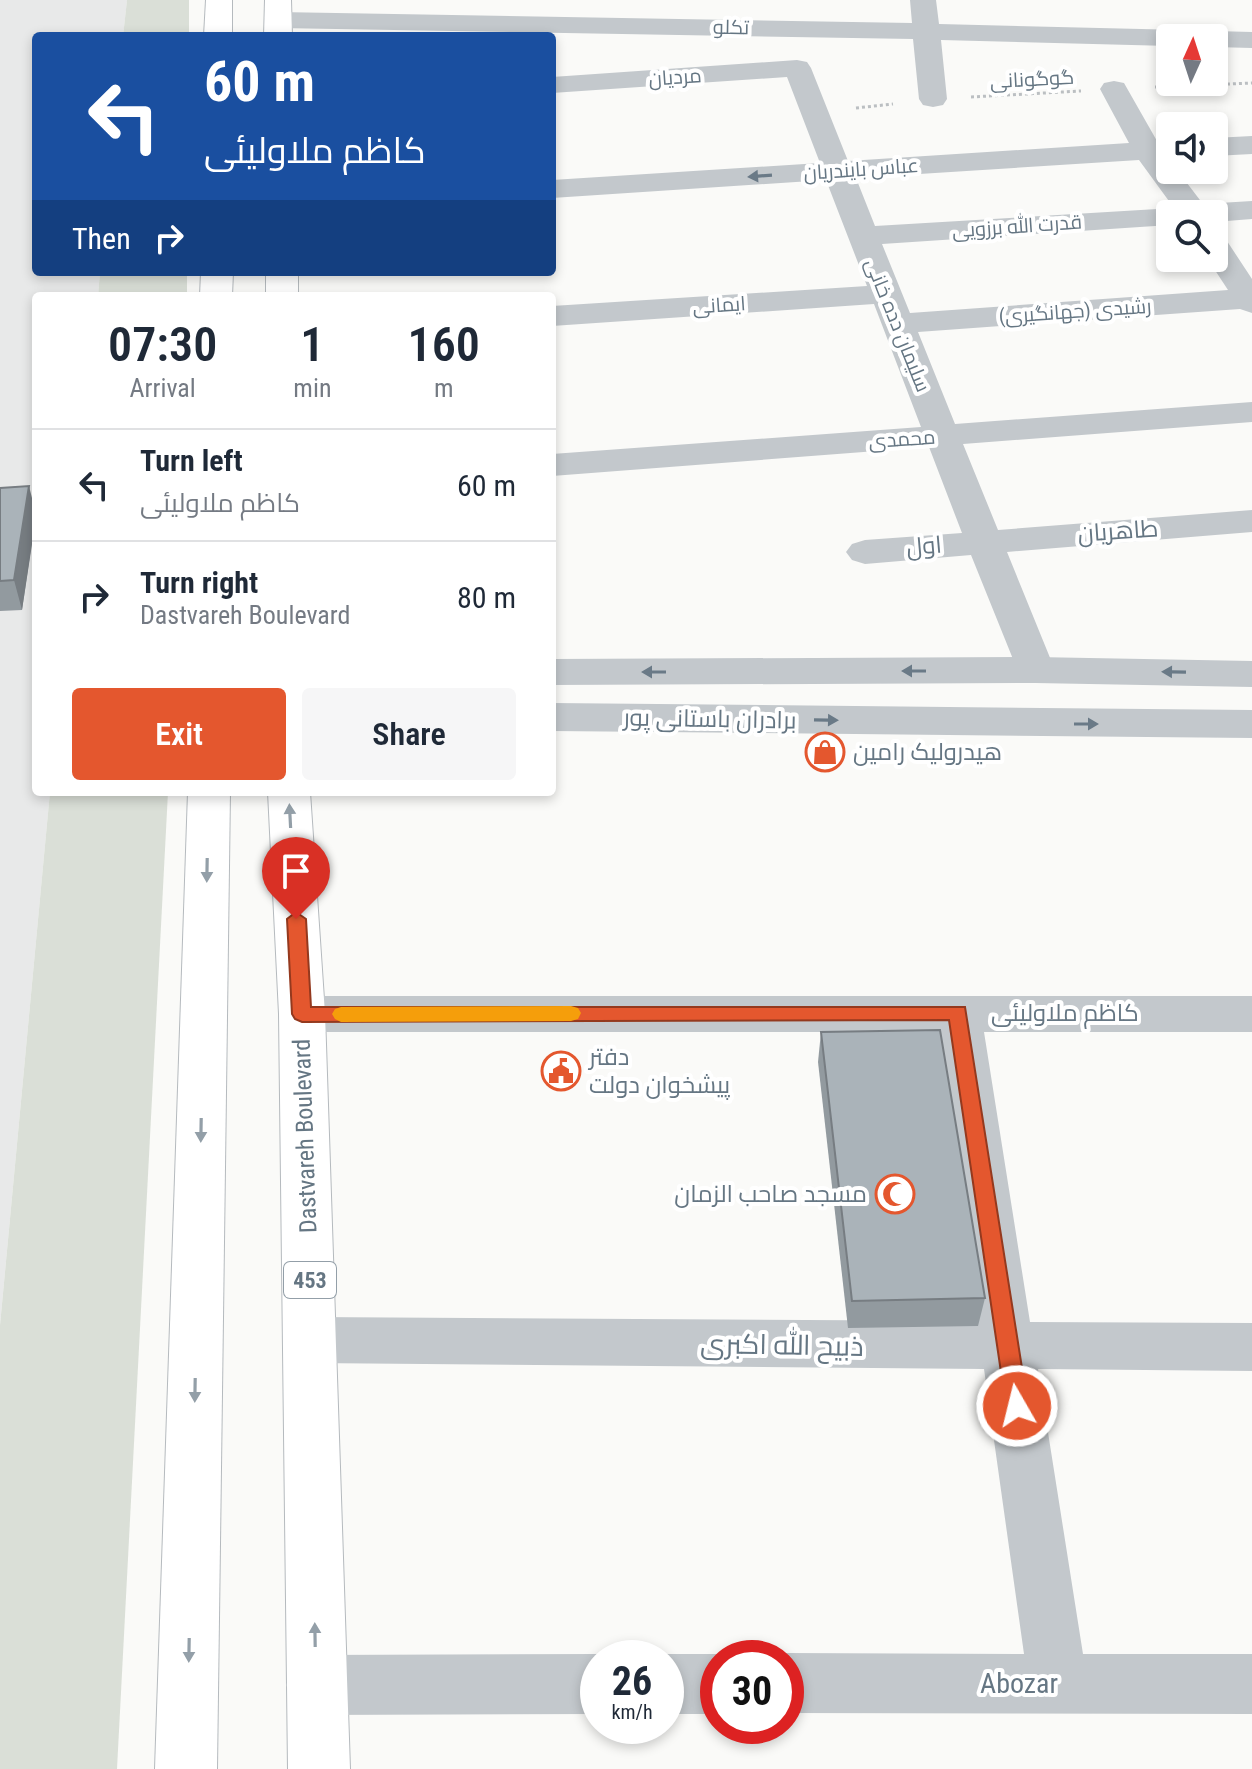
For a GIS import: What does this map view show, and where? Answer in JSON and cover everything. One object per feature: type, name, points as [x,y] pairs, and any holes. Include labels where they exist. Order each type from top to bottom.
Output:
[{"type":"main road","points":[[218,32],[219,0]]},
{"type":"main road","points":[[186,1769],[209,796]]},
{"type":"main road","name":"Dastvareh Boulevard","points":[[289,796],[302,1014],[319,1769]]},
{"type":"street","points":[[923,0],[933,99]]},
{"type":"street","name":"تکلو","points":[[278,19],[1156,37]]},
{"type":"street","points":[[1228,39],[1252,40]]},
{"type":"street","name":"مردیان","points":[[556,85],[797,68]]},
{"type":"street","name":"سلیمان دده خانی","points":[[797,68],[1035,670]]},
{"type":"street","points":[[1114,89],[1156,146]]},
{"type":"street","points":[[1228,146],[1252,145]]},
{"type":"street","name":"عباس بایندریان","points":[[556,189],[1156,150]]},
{"type":"street","points":[[1228,212],[1252,210]]},
{"type":"street","name":"قدرت الله برزویی","points":[[863,236],[1156,217]]},
{"type":"street","points":[[1228,266],[1251,300]]},
{"type":"street","name":"رشیدی (جهانگیری)","points":[[892,309],[1251,300]]},
{"type":"street","name":"ایمانی","points":[[556,316],[892,309]]},
{"type":"street","name":"محمدی","points":[[556,465],[1252,412]]},
{"type":"street","name":"طاهریان","points":[[984,541],[1252,521]]},
{"type":"street","name":"اول","points":[[865,552],[984,541]]},
{"type":"street","name":"برادران باستانی پور","points":[[556,672],[1035,670],[1252,674]]},
{"type":"street","name":"برادران باستانی پور","points":[[556,717],[1252,724]]},
{"type":"street","points":[[958,1013],[1058,1683]]},
{"type":"street","name":"کاظم ملاولیئی","points":[[302,1014],[1252,1014]]},
{"type":"street","name":"ذبیح الله اکبری","points":[[311,1340],[1252,1347]]},
{"type":"street","name":"Abozar","points":[[804,1683],[1252,1684]]},
{"type":"street","points":[[316,1685],[580,1684]]},
{"type":"path","name":"گوگونانی","points":[[815,114],[933,99],[1252,83]]},
{"type":"shaded area","points":[[0,0],[127,0],[123,32],[32,32],[32,276],[100,276],[98,292],[32,292],[32,796],[50,796],[0,1325]]},
{"type":"shaded area","points":[[127,0],[189,0],[189,32],[123,32]]},
{"type":"shaded area","points":[[100,276],[187,276],[187,292],[98,292]]},
{"type":"shaded area","points":[[50,796],[168,796],[117,1769],[0,1769],[0,1325]]},
{"type":"building","points":[[29,486],[14,580],[0,581],[0,488]]},
{"type":"building","name":"مسجد صاحب الزمان","points":[[940,1030],[985,1298],[852,1301],[821,1032]]},
{"type":"slow traffic","points":[[341,1014],[571,1013]]},
{"type":"place","name":"هیدرولیک رامین","points":[[825,752]]},
{"type":"place","name":"دفتر پیشخوان دولت","points":[[561,1071]]},
{"type":"place","name":"مسجد صاحب الزمان","points":[[895,1194]]},
{"type":"route","points":[[296,919],[302,1014],[958,1013],[1017,1406]]}]
